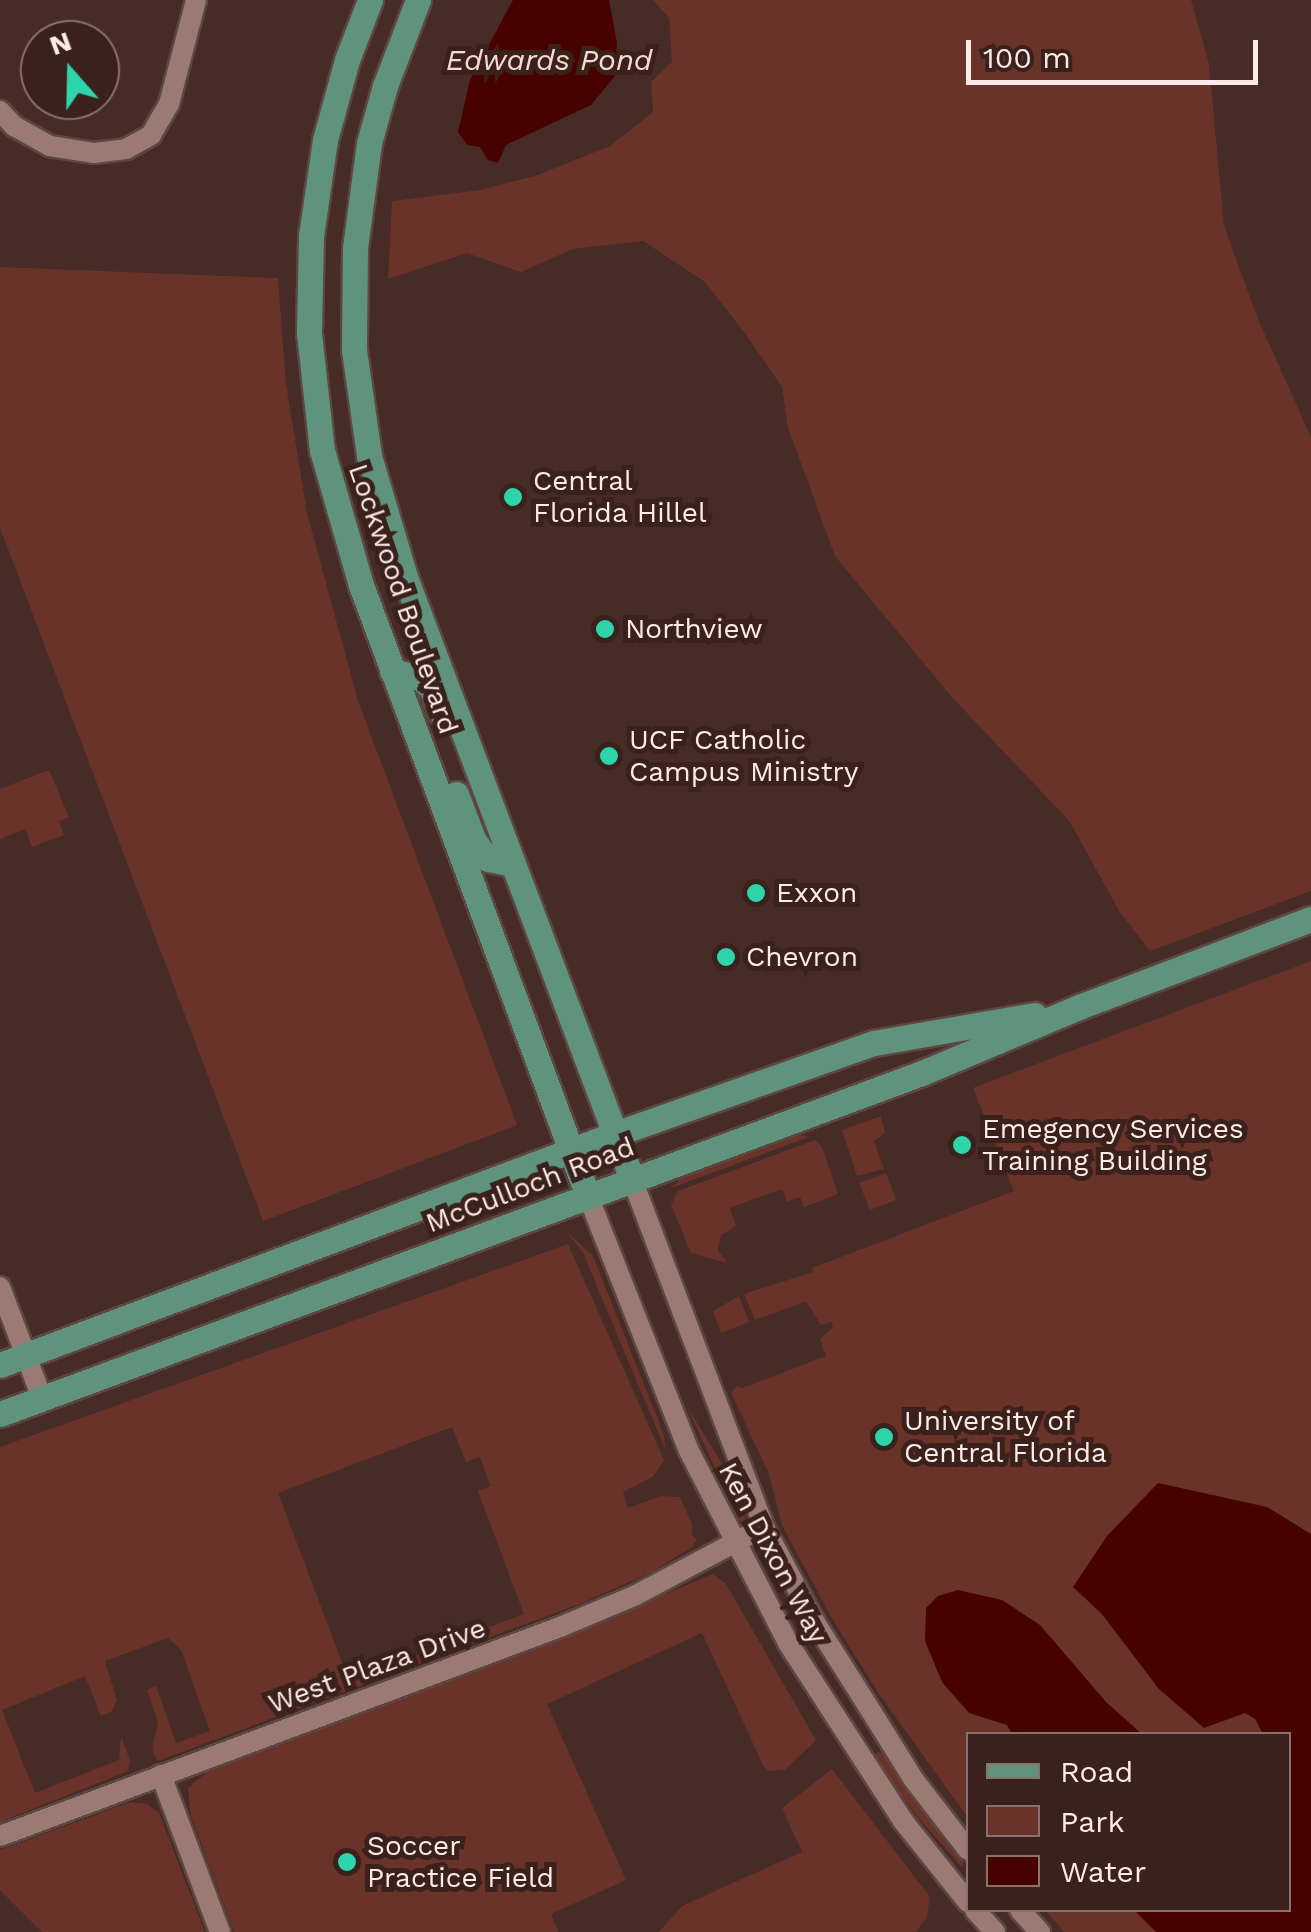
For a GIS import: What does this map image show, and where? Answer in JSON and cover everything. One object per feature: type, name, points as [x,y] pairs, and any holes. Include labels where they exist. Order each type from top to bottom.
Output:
[{"type":"main road","name":"Lockwood Boulevard","points":[[370,0],[342,76],[315,198],[309,334],[315,400],[337,511],[392,671],[588,1196]]},
{"type":"main road","name":"Lockwood Boulevard","points":[[418,0],[385,86],[369,143],[354,267],[359,396],[378,496],[632,1179]]},
{"type":"main road","points":[[315,400],[359,396]]},
{"type":"main road","points":[[392,671],[406,672],[432,689],[474,798],[495,814]]},
{"type":"main road","points":[[412,723],[439,749],[474,841],[488,859],[513,864]]},
{"type":"main road","name":"McCulloch Road","points":[[0,1414],[922,1073],[1079,1007],[1311,920]]},
{"type":"main road","name":"McCulloch Road","points":[[0,1365],[615,1134],[874,1043],[1079,1007]]},
{"type":"main road","points":[[874,1043],[898,1064],[922,1073]]},
{"type":"street","points":[[0,111],[14,126],[50,146],[94,152],[126,149],[151,135],[169,104],[196,0]]},
{"type":"street","name":"Ken Dixon Way","points":[[632,1179],[764,1528],[816,1624],[897,1752],[966,1847]]},
{"type":"street","name":"Ken Dixon Way","points":[[588,1196],[650,1362],[734,1543],[843,1732],[903,1820],[966,1899]]},
{"type":"street","points":[[0,1287],[42,1398]]},
{"type":"street","name":"West Plaza Drive","points":[[0,1836],[560,1627],[764,1528]]},
{"type":"street","points":[[161,1776],[220,1932]]},
{"type":"street","points":[[977,1912],[995,1932]]},
{"type":"street","points":[[1022,1912],[1040,1932]]},
{"type":"green space","points":[[653,0],[1191,0],[1209,64],[1224,226],[1258,319],[1311,437],[1311,891],[1150,951],[1119,911],[1070,822],[950,695],[835,556],[788,428],[782,387],[705,282],[643,241],[573,249],[521,272],[467,253],[388,279],[392,201],[480,190],[535,176],[610,146],[653,112],[651,82],[672,62],[669,18]]},
{"type":"green space","points":[[0,267],[278,278],[286,384],[307,513],[358,701],[517,1125],[263,1221],[0,528]]},
{"type":"green space","points":[[49,770],[69,817],[59,821],[64,835],[32,847],[25,829],[0,839],[0,789]]},
{"type":"green space","points":[[1311,961],[1311,1932],[1064,1932],[1047,1912],[1291,1912],[1291,1732],[966,1732],[966,1815],[879,1694],[830,1615],[782,1525],[769,1474],[731,1393],[737,1386],[742,1388],[826,1356],[820,1339],[833,1327],[831,1322],[821,1325],[806,1301],[755,1320],[744,1294],[813,1272],[812,1268],[1014,1191],[973,1088]]},
{"type":"green space","points":[[881,1116],[885,1133],[874,1141],[884,1169],[857,1176],[842,1130]]},
{"type":"green space","points":[[796,1134],[809,1137],[671,1188],[685,1174],[764,1144],[772,1146],[772,1141]]},
{"type":"green space","points":[[815,1140],[822,1147],[838,1194],[804,1207],[800,1197],[787,1202],[782,1189],[730,1208],[736,1226],[721,1235],[718,1250],[727,1263],[691,1253],[671,1205],[678,1191]]},
{"type":"green space","points":[[886,1173],[896,1200],[870,1210],[859,1183]]},
{"type":"green space","points":[[568,1233],[593,1256],[664,1435],[665,1449],[583,1253]]},
{"type":"green space","points":[[568,1244],[664,1460],[654,1476],[623,1492],[628,1508],[661,1496],[680,1497],[692,1524],[692,1536],[697,1539],[692,1547],[652,1572],[582,1603],[158,1761],[152,1750],[158,1722],[147,1690],[156,1686],[176,1743],[210,1731],[181,1650],[168,1638],[105,1661],[117,1700],[112,1711],[101,1716],[85,1676],[2,1710],[35,1793],[119,1760],[121,1737],[130,1760],[128,1771],[0,1822],[0,1447]],"holes":[[[452,1427],[466,1462],[480,1457],[491,1486],[478,1491],[524,1614],[349,1681],[278,1493]]]},
{"type":"green space","points":[[739,1296],[749,1322],[721,1333],[713,1311]]},
{"type":"green space","points":[[687,1407],[720,1460],[746,1515],[744,1523],[738,1519]]},
{"type":"green space","points":[[713,1574],[726,1584],[816,1740],[785,1770],[768,1771],[763,1765],[702,1633],[547,1704],[626,1880],[551,1914],[559,1932],[234,1932],[191,1816],[188,1788],[208,1771],[534,1649]]},
{"type":"green space","points":[[877,1752],[883,1753],[963,1857],[963,1868],[919,1819],[875,1759]]},
{"type":"green space","points":[[832,1769],[930,1897],[927,1917],[916,1932],[659,1932],[682,1906],[802,1852],[782,1808]]},
{"type":"green space","points":[[130,1802],[147,1804],[159,1813],[205,1932],[42,1932],[0,1890],[0,1850]]},
{"type":"water","name":"Edwards Pond","points":[[513,0],[609,0],[617,43],[615,76],[591,105],[506,145],[498,163],[488,160],[480,147],[467,145],[458,132],[470,80]]},
{"type":"water","points":[[1158,1483],[1267,1507],[1311,1534],[1311,1932],[1156,1932],[1136,1912],[1291,1912],[1291,1732],[1262,1732],[1255,1719],[1245,1713],[1204,1728],[1159,1689],[1101,1613],[1073,1587],[1107,1536]]},
{"type":"water","points":[[958,1590],[1002,1600],[1040,1625],[1107,1703],[1140,1732],[1011,1732],[1007,1725],[969,1713],[942,1682],[925,1641],[926,1608],[938,1596]]},
{"type":"place","name":"Central Florida Hillel","points":[[513,497]]},
{"type":"place","name":"Northview","points":[[605,629]]},
{"type":"place","name":"UCF Catholic Campus Ministry","points":[[609,756]]},
{"type":"place","name":"Exxon","points":[[756,893]]},
{"type":"place","name":"Chevron","points":[[726,957]]},
{"type":"place","name":"Emegency Services Training Building","points":[[962,1145]]},
{"type":"place","name":"University of Central Florida","points":[[884,1437]]},
{"type":"place","name":"Soccer Practice Field","points":[[347,1862]]}]
